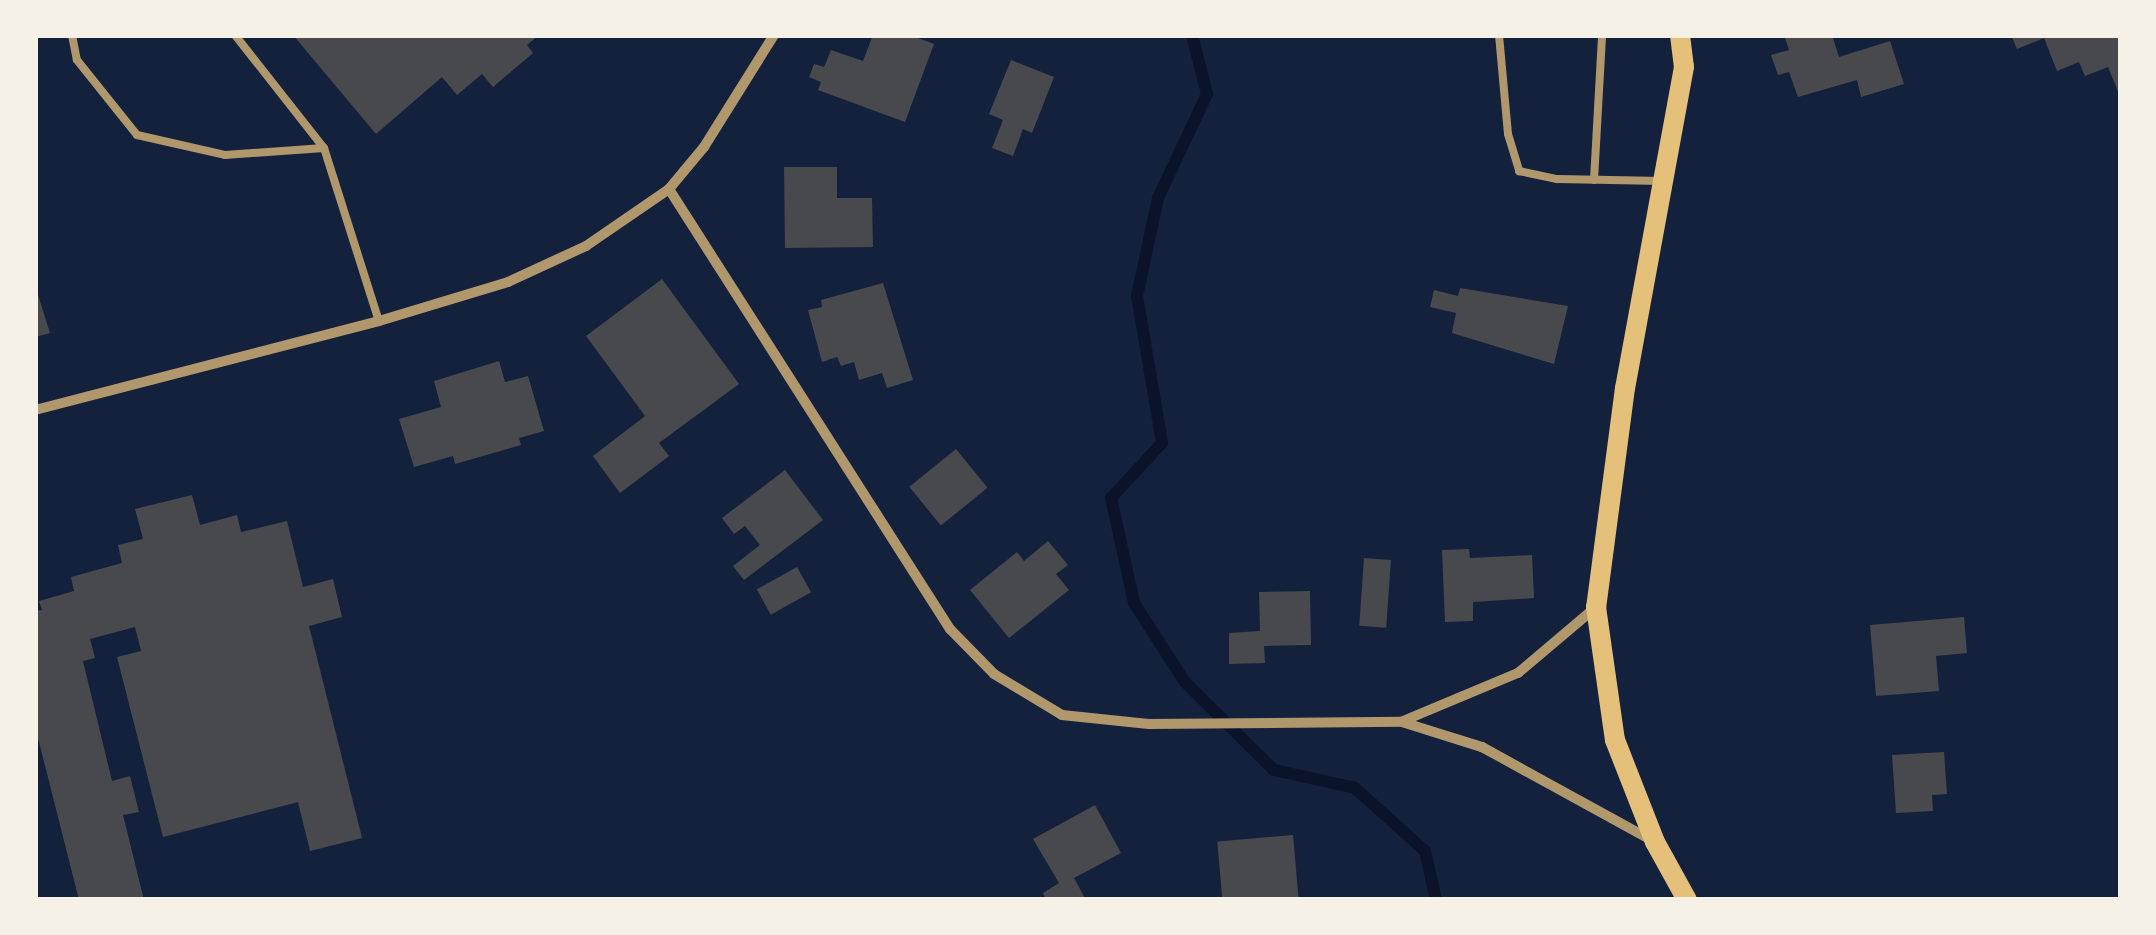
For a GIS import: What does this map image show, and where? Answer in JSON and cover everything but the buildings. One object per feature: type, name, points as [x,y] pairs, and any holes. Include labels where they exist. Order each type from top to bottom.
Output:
[{"type":"main road","points":[[1680,35],[1684,67],[1625,388],[1596,607],[1616,740],[1655,842],[1687,900]]},
{"type":"street","points":[[35,410],[379,321],[540,268],[586,246],[669,189],[774,35]]},
{"type":"street","points":[[669,189],[950,630],[994,674],[1062,715],[1193,723],[1402,722],[1482,747],[1655,842]]},
{"type":"street","points":[[1402,722],[1518,673],[1596,607]]},
{"type":"lane","points":[[72,35],[77,60],[137,135],[225,156],[324,148]]},
{"type":"lane","points":[[235,35],[324,148],[379,321]]},
{"type":"lane","points":[[1499,35],[1518,171],[1594,180],[1663,180]]},
{"type":"lane","points":[[1594,180],[1602,35]]},
{"type":"waterway","points":[[1192,35],[1207,94],[1158,198],[1137,296],[1162,443],[1111,498],[1134,603],[1185,682],[1274,770],[1355,788],[1425,851],[1436,900]]}]
